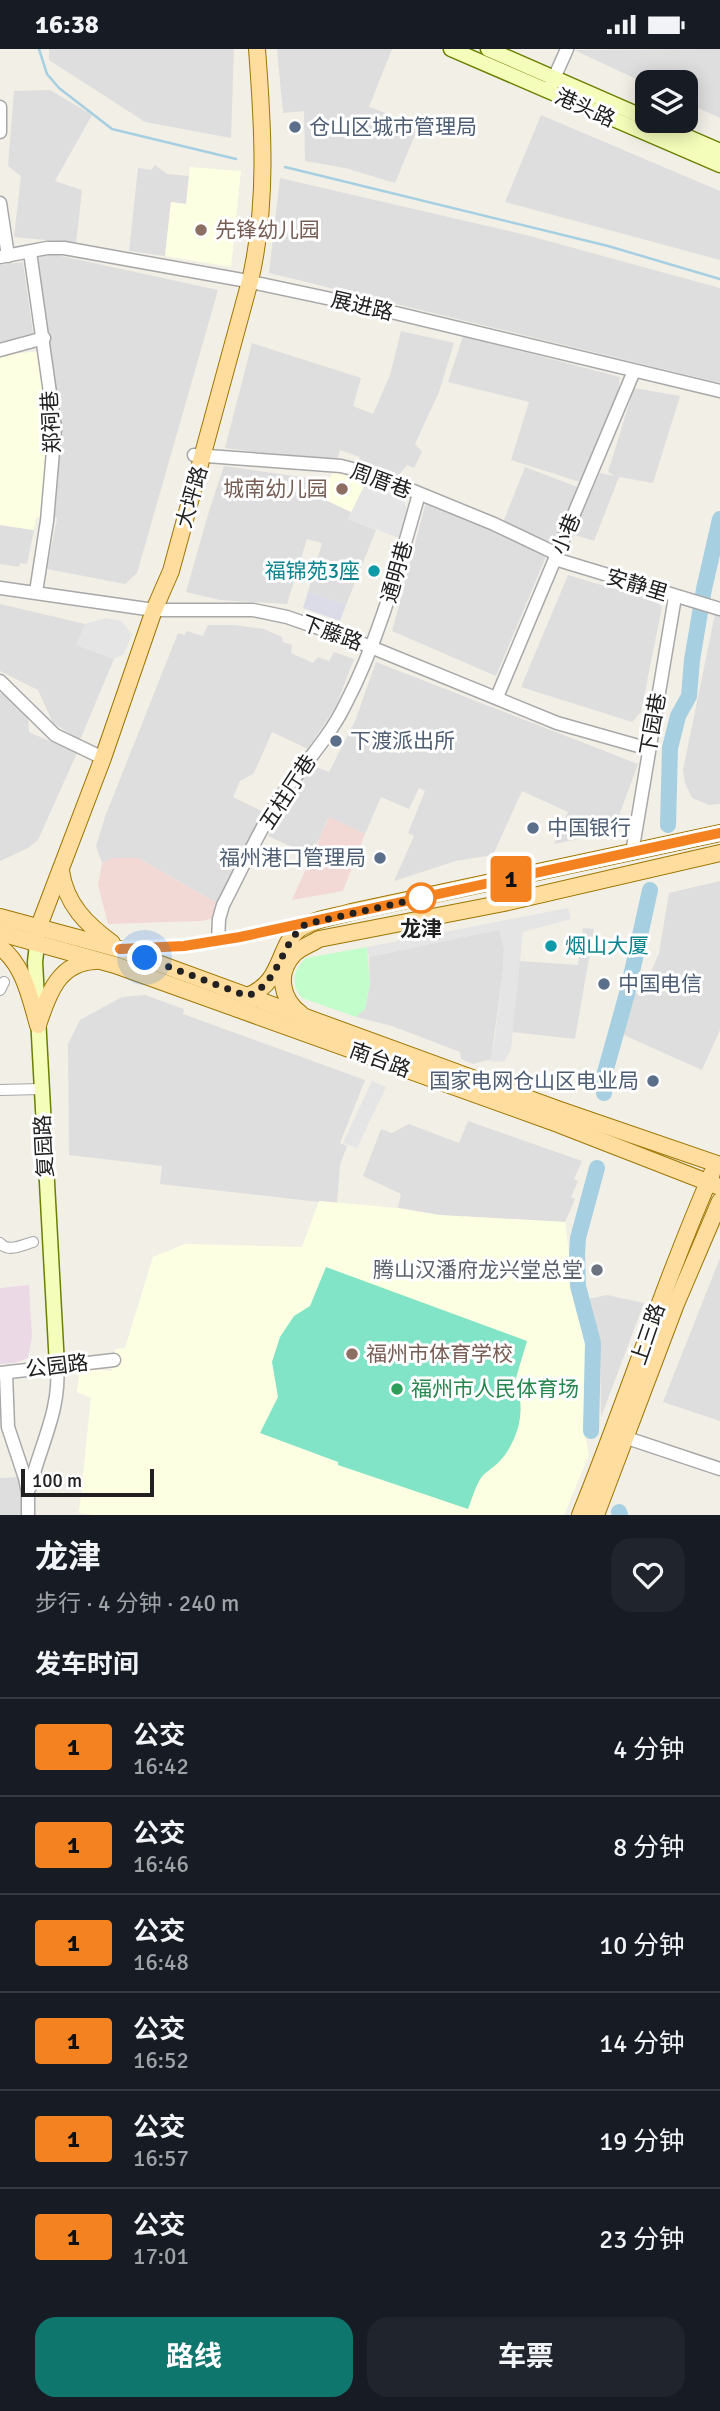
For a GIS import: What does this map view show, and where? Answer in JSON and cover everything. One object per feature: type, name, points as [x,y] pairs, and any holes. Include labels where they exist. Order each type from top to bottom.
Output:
[{"type":"main road","points":[[249,49],[260,146]]},
{"type":"main road","points":[[38,934],[154,610],[161,571],[199,455],[246,281],[253,204],[260,172],[257,49]]},
{"type":"main road","name":"港头路","points":[[451,49],[635,115]]},
{"type":"main road","name":"港头路","points":[[488,49],[551,85],[720,165]]},
{"type":"main road","name":"港头路","points":[[679,133],[720,151]]},
{"type":"main road","points":[[247,996],[259,992],[268,983],[296,932],[306,924],[351,912],[720,834]]},
{"type":"main road","points":[[312,1021],[287,1001],[283,986],[288,962],[319,939],[504,903],[720,853]]},
{"type":"main road","points":[[61,871],[65,889],[76,910],[89,926],[120,949]]},
{"type":"main road","points":[[0,917],[38,934]]},
{"type":"main road","points":[[0,933],[38,934]]},
{"type":"main road","name":"南台路","points":[[38,934],[120,949],[560,1110],[719,1161]]},
{"type":"main road","name":"南台路","points":[[38,934],[101,960],[558,1124],[714,1185]]},
{"type":"main road","name":"复园路","points":[[38,934],[38,1025],[57,1366]]},
{"type":"main road","points":[[0,947],[12,958],[25,983],[38,1025]]},
{"type":"main road","points":[[38,1025],[48,994],[63,973],[86,961],[101,960]]},
{"type":"main road","name":"上三路","points":[[580,1515],[631,1385],[659,1301],[714,1185],[719,1161]]},
{"type":"main road","name":"上三路","points":[[596,1515],[676,1304],[720,1201]]},
{"type":"street","points":[[551,85],[567,49]]},
{"type":"street","points":[[0,107],[0,132]]},
{"type":"street","points":[[0,203],[4,257]]},
{"type":"street","name":"展进路","points":[[4,257],[64,248],[246,281],[383,310],[720,391]]},
{"type":"street","name":"郑祠巷","points":[[30,252],[55,428],[47,521],[36,592]]},
{"type":"street","points":[[0,350],[44,338]]},
{"type":"street","name":"小巷","points":[[496,697],[634,371]]},
{"type":"street","name":"周厝巷","points":[[199,455],[341,466],[364,471],[494,524],[556,556]]},
{"type":"street","name":"通明巷","points":[[372,648],[390,599],[419,494]]},
{"type":"street","name":"安静里","points":[[556,556],[719,608]]},
{"type":"street","name":"下藤路","points":[[0,588],[154,610],[265,612],[313,625],[557,723],[649,749]]},
{"type":"street","name":"下园巷","points":[[632,853],[649,749],[681,598]]},
{"type":"street","name":"五柱厅巷","points":[[218,941],[223,905],[267,819],[339,718],[372,648]]},
{"type":"street","points":[[0,681],[55,735],[103,758]]},
{"type":"street","points":[[0,1090],[41,1089]]},
{"type":"street","points":[[0,1243],[3,1247],[10,1248],[33,1241]]},
{"type":"street","name":"公园路","points":[[3,1373],[114,1360]]},
{"type":"street","points":[[28,1493],[55,1404],[57,1366]]},
{"type":"street","points":[[3,1373],[8,1427],[28,1493],[28,1515]]},
{"type":"street","points":[[626,1438],[720,1469]]},
{"type":"shaded area","points":[[49,49],[234,49],[231,138],[145,122],[49,60]]},
{"type":"shaded area","points":[[277,49],[392,49],[369,107],[419,125],[395,183],[345,168],[305,161],[304,111],[283,113]]},
{"type":"shaded area","points":[[720,49],[720,118],[698,108],[698,70],[635,70],[635,78],[574,50]]},
{"type":"shaded area","points":[[50,90],[92,115],[55,181],[82,190],[76,243],[14,237],[21,176],[8,166],[14,91]]},
{"type":"shaded area","points":[[541,115],[720,191],[720,260],[505,202]]},
{"type":"shaded area","points":[[155,165],[167,174],[189,176],[186,204],[171,202],[165,256],[129,251],[138,168],[151,170]]},
{"type":"shaded area","name":"先锋幼儿园","points":[[190,167],[241,171],[231,267],[165,256],[171,202],[186,204]]},
{"type":"shaded area","points":[[280,178],[526,235],[720,288],[720,383],[269,273]]},
{"type":"shaded area","points":[[52,254],[218,290],[137,573],[125,584],[47,569],[57,518],[50,516],[61,426],[53,389],[38,256]]},
{"type":"shaded area","points":[[23,262],[33,333],[0,343],[0,265]]},
{"type":"shaded area","points":[[401,331],[454,343],[439,392],[415,444],[422,452],[414,468],[407,465],[398,476],[357,463],[360,457],[340,450],[336,462],[225,448],[252,343],[361,378],[353,406],[373,414],[390,375]]},
{"type":"shaded area","points":[[463,336],[620,377],[618,396],[583,483],[511,460],[529,402],[448,382]]},
{"type":"shaded area","points":[[42,351],[45,436],[43,519],[36,517],[34,530],[0,525],[0,355]]},
{"type":"shaded area","points":[[634,388],[680,396],[653,483],[619,477],[594,541],[572,534],[600,473],[615,476],[608,472]]},
{"type":"shaded area","points":[[224,466],[328,481],[318,496],[351,512],[348,519],[376,530],[346,605],[308,592],[322,543],[307,539],[287,604],[220,600],[186,592]]},
{"type":"shaded area","points":[[525,467],[580,488],[553,549],[502,525]]},
{"type":"shaded area","name":"城南幼儿园","points":[[334,471],[366,482],[351,512],[317,496]]},
{"type":"shaded area","points":[[366,482],[403,499],[407,510],[399,538],[348,519]]},
{"type":"shaded area","points":[[426,502],[492,525],[547,554],[496,676],[392,631]]},
{"type":"shaded area","points":[[0,525],[34,530],[27,564],[20,563],[19,567],[0,564]]},
{"type":"shaded area","points":[[568,575],[657,602],[662,607],[641,712],[632,722],[521,687]]},
{"type":"shaded area","points":[[308,592],[346,605],[340,621],[303,608]]},
{"type":"shaded area","points":[[0,604],[85,624],[77,645],[114,659],[80,740],[53,723],[38,690],[0,671]]},
{"type":"shaded area","points":[[715,614],[720,616],[720,804],[709,805],[692,798],[683,770]]},
{"type":"shaded area","points":[[106,618],[121,621],[132,634],[124,654],[114,659],[76,645],[85,624]]},
{"type":"shaded area","points":[[208,625],[264,629],[292,645],[291,653],[313,663],[318,657],[329,661],[334,652],[354,659],[336,706],[308,749],[272,732],[254,773],[240,781],[233,797],[266,813],[220,905],[138,858],[113,858],[102,863],[96,846],[178,633],[185,635],[186,631],[203,636]]},
{"type":"shaded area","points":[[376,662],[638,764],[613,832],[554,844],[568,812],[522,791],[493,855],[456,861],[394,881],[414,836],[408,833],[425,791],[419,788],[409,809],[381,797],[365,834],[328,818],[312,856],[268,836],[302,770],[309,764],[329,772],[355,721]]},
{"type":"shaded area","points":[[0,693],[24,705],[28,712],[29,732],[77,753],[38,840],[28,848],[0,861]]},
{"type":"shaded area","points":[[329,817],[365,834],[343,891],[292,900]]},
{"type":"shaded area","points":[[113,858],[138,858],[220,905],[218,917],[202,921],[108,924],[98,885],[102,863]]},
{"type":"shaded area","points":[[720,881],[720,1030],[702,1070],[617,1032],[628,990],[641,995],[659,953],[669,893]]},
{"type":"shaded area","points":[[568,908],[571,919],[523,932],[511,1049],[504,1062],[488,1061],[491,1059],[495,1037],[503,971],[504,948],[499,930],[369,957],[367,947]]},
{"type":"shaded area","points":[[583,928],[594,929],[575,1039],[512,1032],[519,961],[578,965]]},
{"type":"shaded area","points":[[499,929],[504,948],[503,971],[491,1059],[473,1064],[461,1059],[460,1052],[392,1026],[356,1017],[365,1009],[370,984],[369,957]]},
{"type":"shaded area","points":[[145,995],[184,1009],[183,1014],[365,1080],[340,1143],[347,1146],[340,1165],[337,1204],[160,1184],[162,1166],[69,1155],[68,1044],[80,1020],[122,997]]},
{"type":"shaded area","points":[[372,1081],[386,1087],[357,1148],[343,1143]]},
{"type":"shaded area","points":[[468,1121],[582,1161],[574,1179],[578,1181],[571,1197],[575,1199],[565,1222],[439,1215],[398,1208],[401,1194],[363,1176],[381,1129],[392,1133],[409,1124],[459,1143]]},
{"type":"shaded area","name":"福州市体育学校","points":[[319,1201],[398,1208],[439,1215],[565,1222],[573,1285],[589,1345],[583,1424],[589,1455],[564,1515],[79,1513],[91,1398],[77,1392],[80,1369],[112,1371],[115,1349],[125,1348],[153,1257],[185,1244],[302,1247]]},
{"type":"shaded area","points":[[720,1258],[720,1421],[663,1402]]},
{"type":"shaded area","points":[[29,1285],[32,1338],[28,1358],[0,1364],[0,1288]]},
{"type":"shaded area","points":[[607,1295],[644,1303],[601,1417],[600,1344],[588,1299]]},
{"type":"shaded area","points":[[18,1477],[23,1515],[0,1515],[0,1478]]},
{"type":"green space","points":[[367,947],[370,984],[365,1009],[356,1017],[302,998],[298,993],[296,972],[306,958]]},
{"type":"green space","name":"福州市人民体育场","points":[[326,1267],[527,1341],[515,1381],[520,1402],[516,1435],[498,1463],[481,1478],[468,1509],[338,1465],[338,1462],[260,1433],[278,1397],[272,1362],[280,1337],[294,1316],[310,1306]]},
{"type":"waterway","points":[[39,49],[47,74],[59,88],[112,129],[236,159]]},
{"type":"waterway","points":[[285,167],[608,246],[720,279]]},
{"type":"waterway","points":[[668,825],[670,748],[678,716],[689,696],[704,589],[720,519]]},
{"type":"waterway","points":[[604,1093],[604,1076],[628,990],[650,890]]},
{"type":"waterway","points":[[591,1431],[593,1343],[578,1286],[577,1255],[578,1238],[597,1168]]},
{"type":"bus line","name":"1","points":[[120,949],[184,946],[240,937],[720,833]]},
{"type":"place","name":"仓山区城市管理局","points":[[295,127]]},
{"type":"place","name":"先锋幼儿园","points":[[201,230]]},
{"type":"place","name":"城南幼儿园","points":[[342,489]]},
{"type":"place","name":"福锦苑3座","points":[[374,571]]},
{"type":"place","name":"下渡派出所","points":[[336,741]]},
{"type":"place","name":"中国银行","points":[[533,828]]},
{"type":"place","name":"福州港口管理局","points":[[380,858]]},
{"type":"place","name":"龙津","points":[[421,898]]},
{"type":"place","name":"烟山大厦","points":[[551,946]]},
{"type":"place","name":"中国电信","points":[[604,984]]},
{"type":"place","name":"国家电网仓山区电业局","points":[[653,1081]]},
{"type":"place","name":"腾山汉潘府龙兴堂总堂","points":[[597,1270]]},
{"type":"place","name":"福州市体育学校","points":[[352,1354]]},
{"type":"place","name":"福州市人民体育场","points":[[397,1389]]},
{"type":"route","points":[[145,958],[247,996],[259,992],[268,983],[296,932],[306,924],[421,898]]}]
